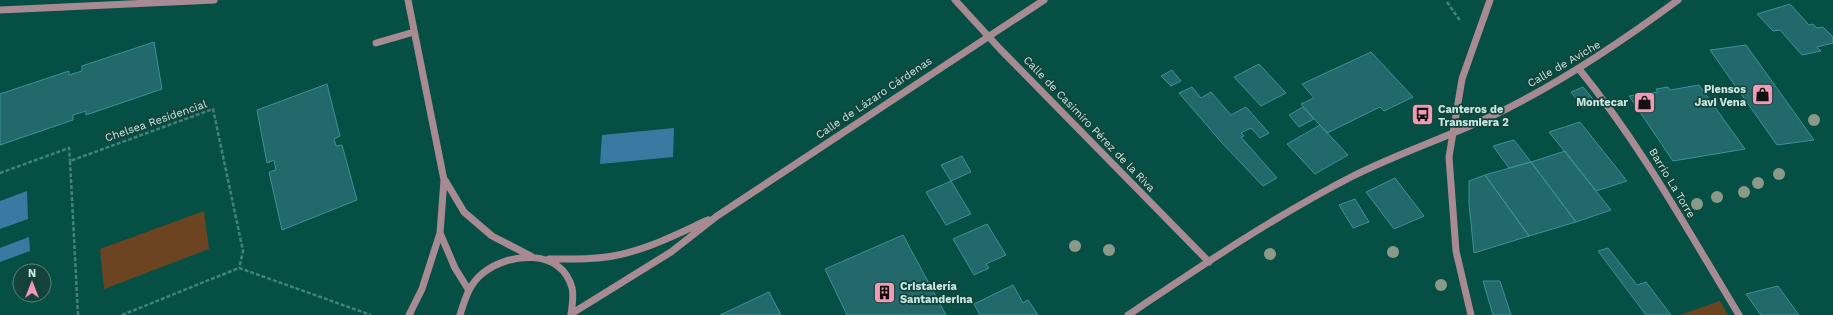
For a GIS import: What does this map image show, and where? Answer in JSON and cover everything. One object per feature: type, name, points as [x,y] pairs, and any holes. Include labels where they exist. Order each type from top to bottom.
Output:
[{"type":"street","points":[[0,10],[214,0]]},
{"type":"street","points":[[408,0],[444,180],[440,233],[422,289],[409,315]]},
{"type":"street","name":"Calle de Casimiro Pérez de la Riva","points":[[955,0],[1209,262]]},
{"type":"street","name":"Calle de Lázaro Cárdenas","points":[[571,315],[671,252],[717,216],[1044,0]]},
{"type":"street","points":[[1471,315],[1456,251],[1450,189],[1449,157],[1462,79],[1490,0]]},
{"type":"street","name":"Calle de Aviche","points":[[1128,315],[1258,230],[1378,163],[1507,108],[1579,69],[1608,51],[1678,0]]},
{"type":"street","points":[[376,43],[414,32]]},
{"type":"street","name":"Barrio La Torre","points":[[1579,69],[1604,98],[1654,173],[1739,315]]},
{"type":"street","points":[[444,180],[464,212],[492,236],[531,256]]},
{"type":"street","name":"Calle de Lázaro Cárdenas","points":[[531,256],[548,259],[580,259],[622,254],[665,239],[717,216]]},
{"type":"street","points":[[440,233],[455,268],[468,289]]},
{"type":"street","points":[[460,315],[461,305],[468,289],[480,275],[495,264],[512,258],[531,256]]},
{"type":"street","points":[[548,259],[562,268],[571,281],[574,297],[571,315]]},
{"type":"path","points":[[1447,2],[1461,23]]},
{"type":"path","name":"Chelsea Residencial","points":[[70,161],[213,108],[243,251],[239,268]]},
{"type":"path","points":[[0,173],[69,148],[78,315]]},
{"type":"path","points":[[122,315],[239,268],[333,300],[371,315]]},
{"type":"shaded area","points":[[204,211],[209,249],[104,289],[100,249]]},
{"type":"shaded area","points":[[1720,301],[1728,315],[1680,315]]},
{"type":"water","points":[[674,128],[673,157],[600,164],[602,135]]},
{"type":"water","points":[[27,191],[28,219],[0,229],[0,201]]},
{"type":"water","points":[[29,237],[30,251],[0,262],[0,248]]},
{"type":"building","points":[[1790,4],[1809,25],[1813,24],[1817,28],[1823,27],[1833,37],[1833,43],[1817,47],[1821,51],[1802,55],[1780,30],[1773,31],[1757,14]]},
{"type":"building","points":[[154,42],[162,89],[86,115],[86,111],[73,115],[73,120],[0,145],[0,94],[69,71],[69,75],[82,71],[82,66]]},
{"type":"building","name":"Piensos Javi Vena","points":[[1746,45],[1814,140],[1777,145],[1710,50]]},
{"type":"building","points":[[1371,52],[1413,97],[1384,111],[1380,107],[1327,133],[1301,104],[1314,98],[1302,84]]},
{"type":"building","points":[[1259,64],[1286,93],[1261,106],[1234,77]]},
{"type":"building","points":[[1172,70],[1181,81],[1171,86],[1161,76]]},
{"type":"building","points":[[327,84],[340,136],[334,139],[336,146],[342,145],[357,200],[282,230],[269,172],[276,170],[274,160],[267,163],[257,110]]},
{"type":"building","points":[[1699,85],[1745,149],[1673,161],[1629,96],[1658,92],[1656,89],[1668,87],[1670,90]]},
{"type":"building","points":[[1192,87],[1201,98],[1211,92],[1231,115],[1246,107],[1269,133],[1260,138],[1251,128],[1241,133],[1244,136],[1241,137],[1277,178],[1263,186],[1222,143],[1179,93]]},
{"type":"building","points":[[1583,87],[1597,104],[1583,108],[1571,92]]},
{"type":"building","points":[[1303,107],[1314,119],[1299,127],[1289,115]]},
{"type":"building","points":[[1580,122],[1627,181],[1596,191],[1549,132]]},
{"type":"building","points":[[1320,125],[1348,155],[1315,174],[1287,144]]},
{"type":"building","points":[[1514,140],[1531,162],[1509,168],[1493,146]]},
{"type":"building","points":[[1565,151],[1611,210],[1576,222],[1531,162]]},
{"type":"building","points":[[962,156],[971,172],[951,181],[941,165]]},
{"type":"building","points":[[1531,162],[1576,222],[1529,236],[1485,175]]},
{"type":"building","points":[[1485,175],[1529,236],[1474,253],[1469,204],[1469,181]]},
{"type":"building","points":[[1395,178],[1424,216],[1394,229],[1366,192]]},
{"type":"building","points":[[951,181],[971,214],[946,225],[926,192]]},
{"type":"building","points":[[1355,199],[1369,222],[1353,228],[1339,205]]},
{"type":"building","points":[[987,224],[1006,255],[986,264],[989,268],[974,275],[953,239]]},
{"type":"building","name":"Cristalería Santanderina","points":[[903,235],[946,315],[847,315],[825,269]]},
{"type":"building","points":[[1608,248],[1637,285],[1646,282],[1671,315],[1646,315],[1598,251]]},
{"type":"building","points":[[1483,281],[1500,281],[1511,315],[1493,315]]},
{"type":"building","points":[[1013,285],[1023,303],[1028,300],[1038,315],[980,315],[974,304]]},
{"type":"building","points":[[1778,286],[1799,315],[1761,315],[1746,294]]},
{"type":"building","points":[[769,292],[781,315],[720,315]]},
{"type":"place","name":"Piensos Javi Vena","points":[[1762,95]]},
{"type":"place","name":"Montecar","points":[[1644,102]]},
{"type":"place","name":"Canteros de Transmiera 2","points":[[1423,115]]},
{"type":"place","name":"Cristalería Santanderina","points":[[885,292]]}]
